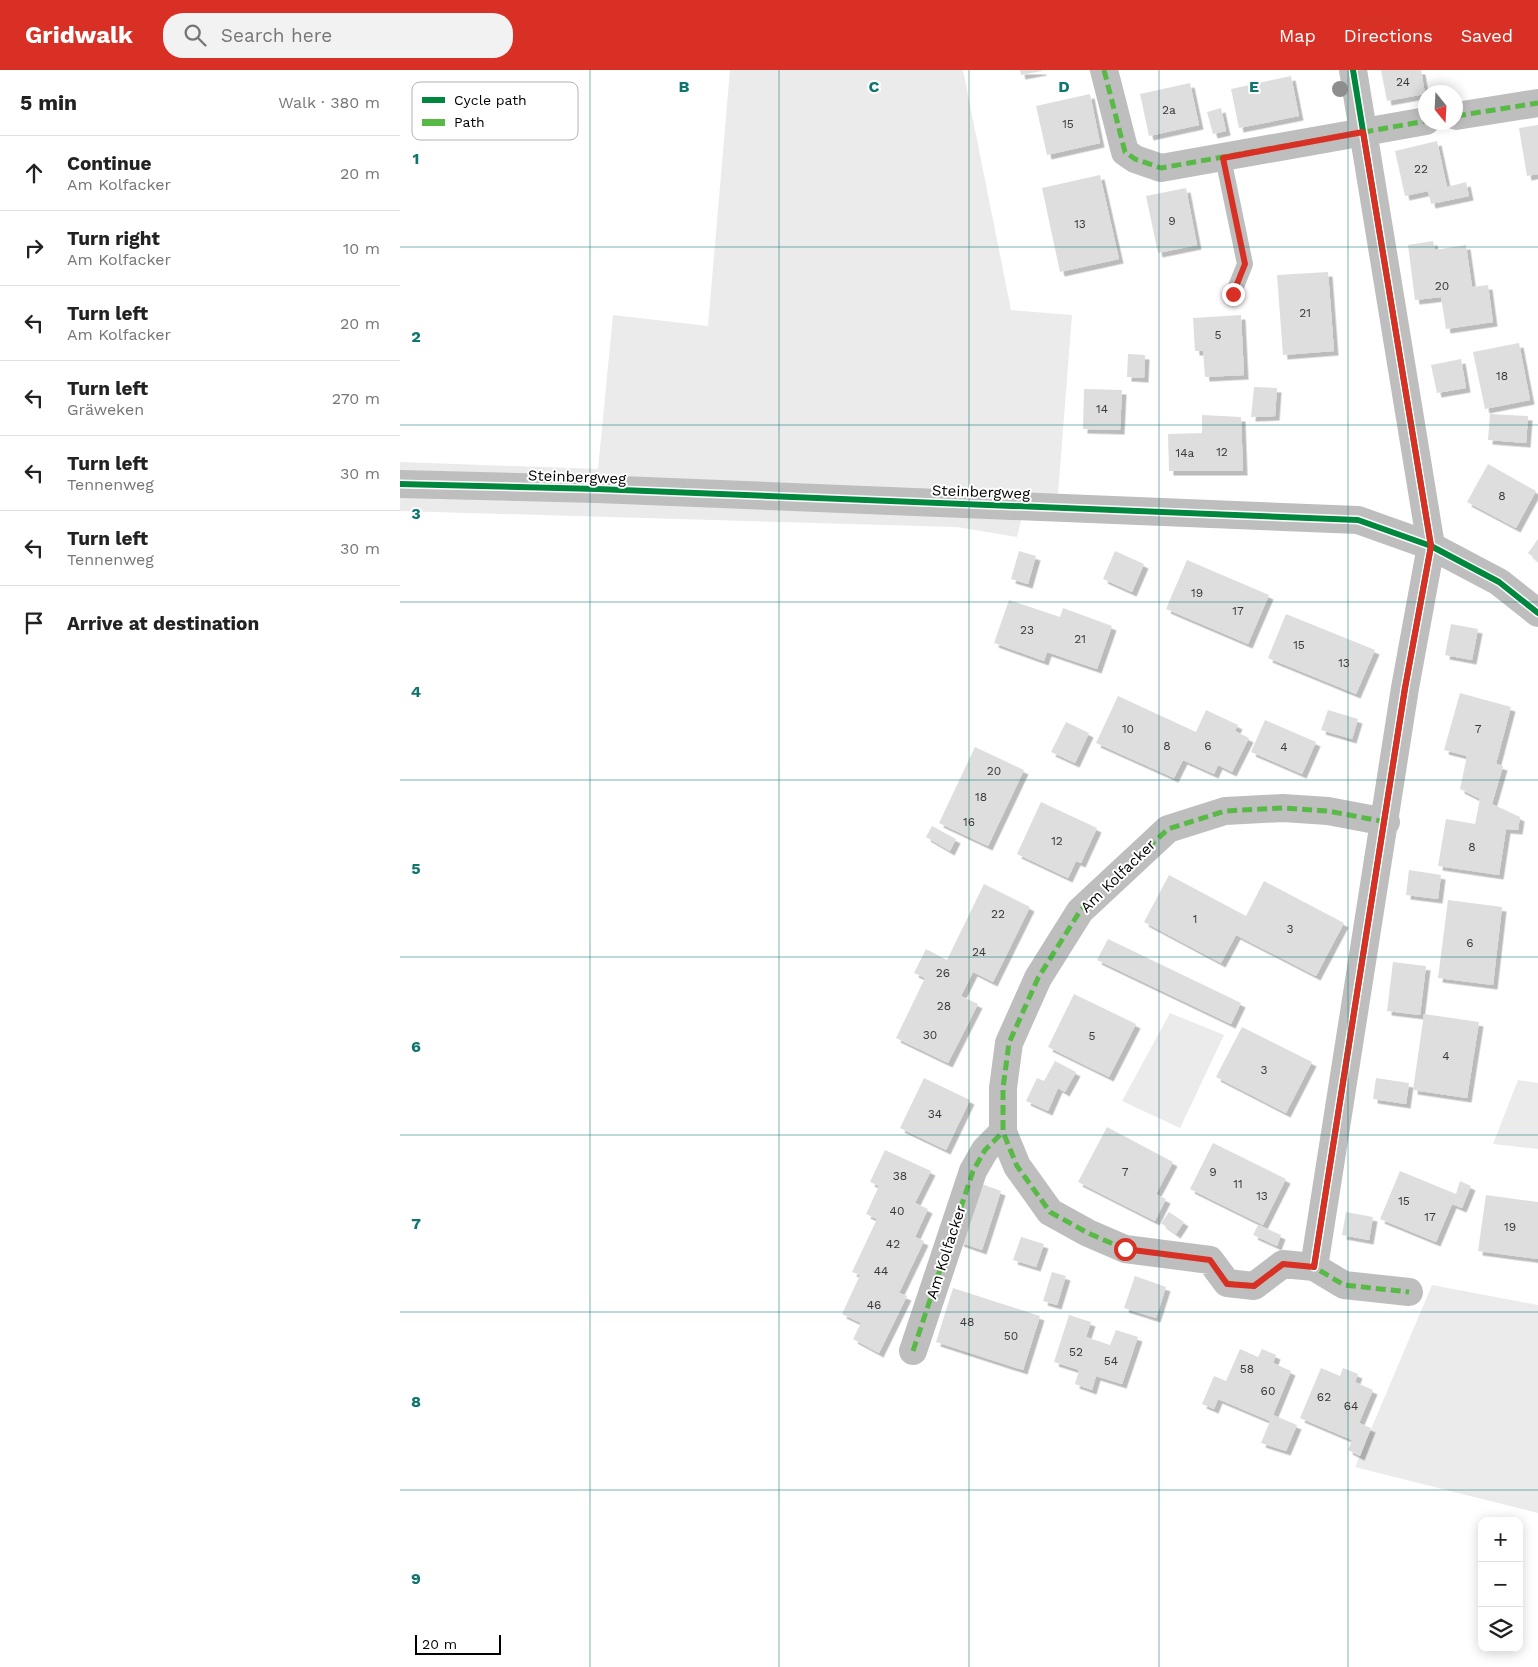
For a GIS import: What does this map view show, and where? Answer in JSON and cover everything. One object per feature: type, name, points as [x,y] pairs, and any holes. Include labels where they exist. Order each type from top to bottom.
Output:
[{"type":"street","points":[[1104,70],[1125,152],[1135,159],[1162,168],[1418,122]]},
{"type":"street","points":[[1314,1267],[1386,822],[1405,688],[1431,546],[1353,70]]},
{"type":"street","points":[[1463,115],[1538,102]]},
{"type":"street","name":"Steinbergweg","points":[[400,484],[597,489],[1358,520],[1431,546],[1499,582],[1538,612]]},
{"type":"street","name":"Am Kolfacker","points":[[1386,822],[1328,811],[1284,808],[1225,811],[1168,829],[1080,911],[1038,978],[1009,1043],[1003,1088],[1002,1132],[1017,1166],[1050,1212],[1125,1249],[1210,1260],[1227,1284],[1254,1286],[1283,1264],[1314,1267],[1344,1285],[1409,1292]]},
{"type":"street","name":"Am Kolfacker","points":[[913,1351],[973,1171],[985,1150],[1002,1132]]},
{"type":"lane","points":[[1223,158],[1245,264],[1233,294]]},
{"type":"shaded area","points":[[730,70],[963,70],[1011,310],[1072,315],[1058,494],[400,477],[400,462],[598,469],[613,315],[708,326]]},
{"type":"shaded area","points":[[400,494],[1023,513],[1017,537],[957,527],[400,511]]},
{"type":"shaded area","points":[[1170,1013],[1224,1035],[1180,1128],[1122,1101]]},
{"type":"shaded area","points":[[1518,1080],[1538,1083],[1538,1149],[1493,1144]]},
{"type":"shaded area","points":[[1432,1285],[1538,1305],[1538,1513],[1355,1467]]},
{"type":"building","points":[[1020,70],[1042,70],[1042,71],[1021,75]]},
{"type":"building","points":[[1381,70],[1421,70],[1424,85],[1418,85],[1418,95],[1387,101]]},
{"type":"building","points":[[1291,76],[1299,116],[1239,128],[1231,89]]},
{"type":"building","points":[[1190,83],[1199,125],[1149,136],[1140,94]]},
{"type":"building","points":[[1090,94],[1100,143],[1047,155],[1036,106]]},
{"type":"building","points":[[1221,108],[1226,131],[1213,134],[1207,112]]},
{"type":"building","points":[[1538,125],[1538,174],[1527,176],[1519,128]]},
{"type":"building","points":[[1437,141],[1447,187],[1466,182],[1469,196],[1431,204],[1428,191],[1405,196],[1395,151]]},
{"type":"building","points":[[1100,175],[1119,259],[1060,272],[1042,188]]},
{"type":"building","points":[[1186,188],[1197,245],[1158,253],[1146,196]]},
{"type":"building","points":[[1433,241],[1435,250],[1466,245],[1472,287],[1488,285],[1493,322],[1446,329],[1441,297],[1415,300],[1408,245]]},
{"type":"building","points":[[1328,272],[1334,351],[1283,355],[1277,275]]},
{"type":"building","points":[[1241,315],[1244,375],[1205,377],[1203,351],[1195,351],[1193,318]]},
{"type":"building","points":[[1519,343],[1530,400],[1485,409],[1473,352]]},
{"type":"building","points":[[1128,354],[1145,355],[1144,378],[1127,377]]},
{"type":"building","points":[[1461,359],[1466,388],[1437,393],[1431,365]]},
{"type":"building","points":[[1254,387],[1277,388],[1275,416],[1251,417]]},
{"type":"building","points":[[1084,389],[1122,390],[1120,430],[1083,429]]},
{"type":"building","points":[[1490,414],[1528,416],[1526,443],[1488,440]]},
{"type":"building","points":[[1202,415],[1241,417],[1243,471],[1169,471],[1168,434],[1202,433]]},
{"type":"building","points":[[1488,464],[1536,491],[1516,528],[1467,502]]},
{"type":"building","points":[[1538,539],[1538,561],[1528,553]]},
{"type":"building","points":[[1019,551],[1036,556],[1028,584],[1011,579]]},
{"type":"building","points":[[1115,551],[1144,564],[1132,592],[1103,579]]},
{"type":"building","points":[[1187,560],[1269,595],[1248,644],[1166,609]]},
{"type":"building","points":[[1009,600],[1060,617],[1063,608],[1112,626],[1097,669],[1047,652],[1044,661],[994,643]]},
{"type":"building","points":[[1286,614],[1375,650],[1356,694],[1268,658]]},
{"type":"building","points":[[1451,624],[1478,629],[1472,660],[1445,655]]},
{"type":"building","points":[[1460,693],[1511,707],[1496,764],[1503,766],[1492,804],[1520,817],[1518,830],[1506,829],[1499,875],[1438,866],[1446,819],[1475,824],[1480,799],[1460,789],[1467,756],[1444,750]]},
{"type":"building","points":[[1118,696],[1196,732],[1206,710],[1238,725],[1235,731],[1249,738],[1232,772],[1218,765],[1214,774],[1183,760],[1174,778],[1096,743]]},
{"type":"building","points":[[1328,710],[1358,719],[1352,739],[1321,730]]},
{"type":"building","points":[[1265,720],[1316,742],[1302,774],[1251,752]]},
{"type":"building","points":[[1066,722],[1089,733],[1075,763],[1051,752]]},
{"type":"building","points":[[975,747],[1024,770],[988,846],[939,823]]},
{"type":"building","points":[[1041,802],[1097,828],[1081,863],[1076,861],[1068,878],[1017,854]]},
{"type":"building","points":[[932,826],[956,839],[950,851],[926,837]]},
{"type":"building","points":[[1409,870],[1441,875],[1438,899],[1406,895]]},
{"type":"building","points":[[1169,875],[1246,916],[1264,881],[1344,923],[1316,976],[1236,935],[1221,963],[1144,922]]},
{"type":"building","points":[[984,884],[1030,907],[993,982],[973,972],[961,996],[978,1004],[948,1063],[896,1038],[925,978],[914,973],[926,949],[947,960]]},
{"type":"building","points":[[1448,900],[1502,907],[1493,985],[1438,978]]},
{"type":"building","points":[[1108,939],[1241,1003],[1231,1024],[1097,960]]},
{"type":"building","points":[[1393,962],[1426,966],[1420,1015],[1387,1011]]},
{"type":"building","points":[[1074,994],[1136,1024],[1109,1077],[1048,1047]]},
{"type":"building","points":[[1424,1014],[1479,1022],[1467,1098],[1413,1090]]},
{"type":"building","points":[[1242,1027],[1312,1062],[1286,1113],[1216,1077]]},
{"type":"building","points":[[1055,1061],[1076,1072],[1065,1092],[1058,1088],[1048,1111],[1026,1101],[1037,1078],[1044,1081]]},
{"type":"building","points":[[924,1078],[970,1100],[946,1150],[900,1128]]},
{"type":"building","points":[[1376,1078],[1409,1083],[1406,1104],[1373,1099]]},
{"type":"building","points":[[1107,1127],[1173,1162],[1156,1194],[1166,1199],[1155,1221],[1078,1182]]},
{"type":"building","points":[[1213,1143],[1286,1179],[1263,1225],[1190,1189]]},
{"type":"building","points":[[885,1150],[931,1171],[915,1203],[928,1209],[915,1237],[924,1241],[899,1293],[907,1296],[879,1353],[853,1339],[861,1323],[842,1314],[860,1275],[852,1272],[877,1219],[866,1214],[879,1186],[870,1182]]},
{"type":"building","points":[[1400,1171],[1456,1194],[1460,1181],[1471,1186],[1462,1208],[1452,1204],[1436,1242],[1380,1219]]},
{"type":"building","points":[[979,1183],[1001,1191],[982,1250],[959,1242]]},
{"type":"building","points":[[1486,1195],[1538,1202],[1538,1259],[1478,1251]]},
{"type":"building","points":[[1169,1212],[1184,1222],[1176,1234],[1161,1223]]},
{"type":"building","points":[[1346,1212],[1373,1217],[1369,1240],[1342,1235]]},
{"type":"building","points":[[1258,1225],[1281,1235],[1277,1246],[1253,1235]]},
{"type":"building","points":[[1021,1237],[1044,1244],[1036,1267],[1013,1260]]},
{"type":"building","points":[[1052,1272],[1066,1276],[1057,1305],[1043,1301]]},
{"type":"building","points":[[1135,1276],[1166,1287],[1156,1318],[1124,1308]]},
{"type":"building","points":[[953,1288],[1040,1316],[1023,1370],[936,1342]]},
{"type":"building","points":[[1069,1315],[1091,1322],[1086,1337],[1110,1345],[1116,1330],[1138,1337],[1122,1384],[1096,1376],[1092,1390],[1075,1384],[1079,1370],[1054,1362]]},
{"type":"building","points":[[1240,1349],[1258,1357],[1262,1349],[1276,1355],[1273,1363],[1291,1371],[1273,1415],[1297,1425],[1286,1451],[1261,1443],[1270,1421],[1218,1399],[1214,1409],[1202,1404],[1214,1376],[1226,1381]]},
{"type":"building","points":[[1321,1368],[1340,1376],[1343,1368],[1358,1374],[1355,1382],[1373,1390],[1359,1423],[1371,1428],[1360,1456],[1348,1450],[1352,1440],[1300,1418]]},
{"type":"marked path","points":[[1104,70],[1125,152],[1135,159],[1161,168],[1418,122]]},
{"type":"marked path","points":[[1463,115],[1538,103]]},
{"type":"marked path","points":[[1386,822],[1328,811],[1283,808],[1225,811],[1168,829],[1080,911],[1038,978],[1009,1043],[1003,1088],[1003,1132],[1017,1166],[1050,1212],[1088,1233],[1125,1249],[1210,1260],[1227,1283],[1254,1286],[1283,1264],[1314,1267],[1344,1285],[1409,1292]]},
{"type":"marked path","points":[[913,1351],[973,1171],[985,1150],[1003,1132]]},
{"type":"cycle path","points":[[1314,1267],[1405,688],[1431,546],[1353,70]]},
{"type":"cycle path","points":[[400,484],[597,489],[1358,520],[1431,546],[1499,582],[1538,613]]},
{"type":"route","points":[[1125,1249],[1210,1260],[1227,1284],[1254,1286],[1283,1264],[1314,1267],[1386,822],[1405,688],[1431,546],[1363,132],[1223,158],[1245,264],[1233,294]]}]
